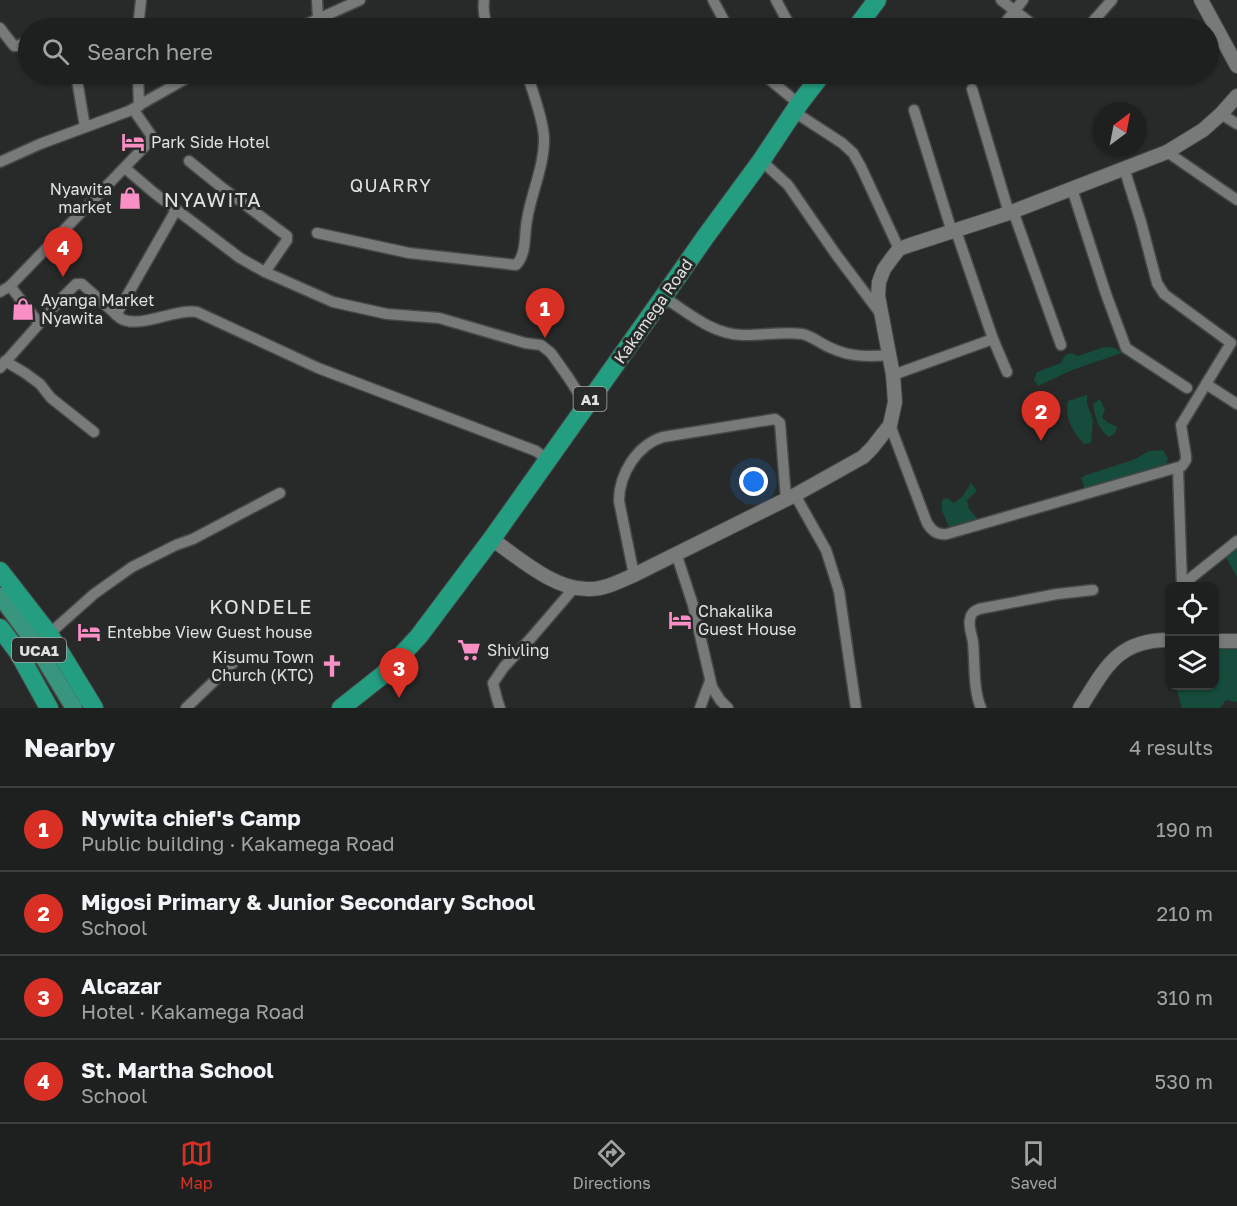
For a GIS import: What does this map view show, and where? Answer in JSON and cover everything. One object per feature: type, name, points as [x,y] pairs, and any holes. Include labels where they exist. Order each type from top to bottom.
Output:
[{"type":"highway","points":[[864,18],[877,0]]},
{"type":"highway","points":[[872,18],[886,0]]},
{"type":"highway","name":"Kakamega Road","points":[[349,708],[388,676],[422,639],[459,592],[765,164],[815,84]]},
{"type":"highway","name":"Kakamega Road","points":[[341,708],[384,674],[419,636],[491,540],[761,161],[821,84]]},
{"type":"highway","points":[[0,571],[49,634],[94,708]]},
{"type":"highway","points":[[0,628],[18,652],[49,708]]},
{"type":"main road","name":"UCA1","points":[[0,596],[33,641],[74,708]]},
{"type":"main road","name":"UCA1","points":[[0,605],[28,642],[67,708]]},
{"type":"street","points":[[139,18],[141,0]]},
{"type":"street","points":[[317,0],[318,18],[360,0]]},
{"type":"street","points":[[484,0],[484,18]]},
{"type":"street","points":[[713,0],[723,18]]},
{"type":"street","points":[[776,0],[786,18]]},
{"type":"street","points":[[1001,0],[1023,18]]},
{"type":"street","points":[[1009,18],[1023,0]]},
{"type":"street","points":[[1096,18],[1112,0]]},
{"type":"street","points":[[1201,0],[1211,18]]},
{"type":"street","points":[[0,28],[14,46],[18,46]]},
{"type":"street","points":[[1219,33],[1237,66]]},
{"type":"street","points":[[78,84],[85,127]]},
{"type":"street","points":[[39,323],[5,289],[150,141],[152,137],[136,107],[137,84]]},
{"type":"street","points":[[0,162],[40,144],[124,114],[176,84]]},
{"type":"street","points":[[317,233],[409,253],[516,265],[522,257],[527,219],[544,146],[543,129],[530,84]]},
{"type":"street","points":[[773,84],[799,110],[853,153],[899,249]]},
{"type":"street","points":[[972,89],[1011,212],[1061,345]]},
{"type":"street","points":[[496,542],[551,580],[574,588],[590,589],[606,586],[634,575],[790,497],[864,457],[890,425],[895,402],[893,375],[878,296],[879,282],[884,269],[899,249],[1011,212],[1167,152],[1203,130],[1237,96]]},
{"type":"street","points":[[914,110],[954,231],[1007,372]]},
{"type":"street","points":[[1221,114],[1237,124]]},
{"type":"street","points":[[1167,152],[1237,200]]},
{"type":"street","points":[[189,161],[287,236],[287,240],[265,272]]},
{"type":"street","points":[[765,164],[788,185],[881,314]]},
{"type":"street","points":[[125,168],[240,258],[265,272],[338,304],[387,314],[439,318],[525,343],[540,345],[550,353],[587,403]]},
{"type":"street","points":[[890,425],[927,523],[936,533],[941,534],[1178,468],[1184,462],[1186,456],[1181,425],[1234,339],[1164,294],[1160,289],[1124,168]]},
{"type":"street","points":[[1072,189],[1126,348],[1187,388]]},
{"type":"street","points":[[116,315],[176,210]]},
{"type":"street","points":[[94,432],[51,398],[33,378],[3,364],[76,284],[82,284],[127,322],[188,311],[197,312],[318,369],[536,451],[547,459]]},
{"type":"street","points":[[668,300],[713,330],[740,336],[802,334],[815,338],[829,348],[847,355],[889,356]]},
{"type":"street","points":[[893,375],[993,339]]},
{"type":"street","points":[[1206,384],[1237,404]]},
{"type":"street","points":[[634,575],[619,494],[624,477],[638,454],[650,442],[663,437],[776,419],[780,423],[790,497],[823,544],[839,591],[856,708]]},
{"type":"street","points":[[1178,468],[1182,582]]},
{"type":"street","points":[[49,634],[93,594],[132,567],[193,539],[280,493]]},
{"type":"street","points":[[1187,582],[1237,541]]},
{"type":"street","points":[[676,554],[693,605],[710,681],[714,691],[728,708]]},
{"type":"street","points":[[500,708],[493,683],[504,667],[574,588]]},
{"type":"street","points":[[981,708],[977,695],[970,624],[974,611],[1057,594],[1093,590]]},
{"type":"street","points":[[1080,708],[1115,657],[1145,642],[1165,640]]},
{"type":"street","points":[[1219,641],[1237,641]]},
{"type":"street","points":[[186,708],[233,663]]},
{"type":"street","points":[[700,708],[710,681]]},
{"type":"green space","points":[[1104,347],[1115,348],[1122,353],[1072,370],[1038,386],[1034,380],[1037,372],[1061,363],[1065,355],[1071,353],[1078,356]]},
{"type":"green space","points":[[1087,395],[1087,404],[1093,420],[1091,443],[1084,444],[1070,424],[1067,407],[1068,401]]},
{"type":"green space","points":[[1100,399],[1105,410],[1102,417],[1117,427],[1115,433],[1109,437],[1099,426],[1095,414],[1093,404]]},
{"type":"green space","points":[[1163,450],[1168,458],[1166,464],[1086,492],[1081,478],[1086,475],[1133,460],[1149,451]]},
{"type":"green space","points":[[971,483],[977,491],[967,500],[969,509],[979,520],[949,527],[942,511],[942,500],[947,498],[954,503],[962,497]]},
{"type":"green space","points":[[1237,542],[1237,577],[1223,552]]},
{"type":"green space","points":[[1219,641],[1237,641],[1237,702],[1226,700],[1220,708],[1182,708],[1177,691],[1219,690]]},
{"type":"place","name":"Park Side Hotel","points":[[133,142]]},
{"type":"place","name":"Nyawita market","points":[[130,198]]},
{"type":"place","name":"St. Martha School","points":[[63,277]]},
{"type":"place","name":"Ayanga Market Nyawita","points":[[23,309]]},
{"type":"place","name":"Nywita chief's Camp","points":[[545,338]]},
{"type":"place","name":"Migosi Primary & Junior Secondary School","points":[[1041,441]]},
{"type":"place","name":"Chakalika Guest House","points":[[680,620]]},
{"type":"place","name":"Entebbe View Guest house","points":[[89,632]]},
{"type":"place","name":"Shivling","points":[[469,650]]},
{"type":"place","name":"Kisumu Town Church (KTC)","points":[[332,666]]},
{"type":"place","name":"Alcazar","points":[[399,698]]},
{"type":"district","name":"QUARRY","points":[[391,185]]},
{"type":"district","name":"NYAWITA","points":[[213,199]]},
{"type":"district","name":"KONDELE","points":[[261,606]]}]
